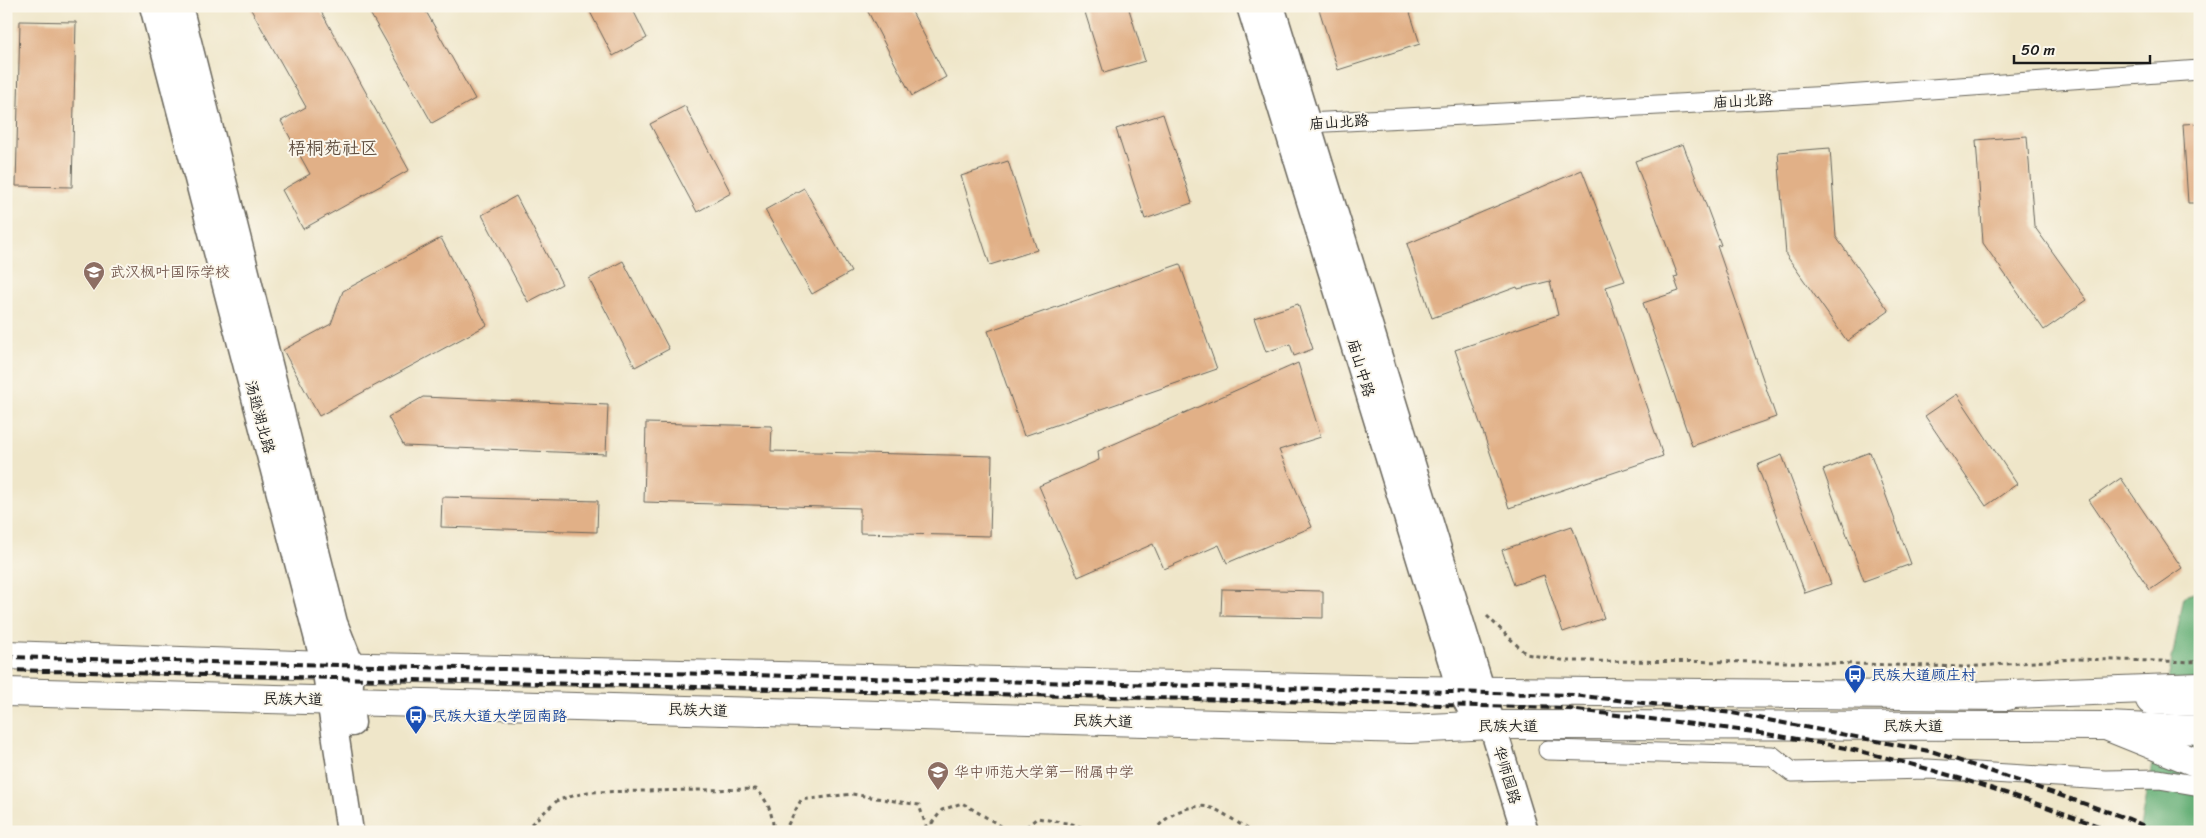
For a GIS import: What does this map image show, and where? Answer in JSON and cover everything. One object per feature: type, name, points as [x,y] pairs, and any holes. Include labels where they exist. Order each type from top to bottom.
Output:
[{"type":"main road","name":"民族大道","points":[[6,656],[338,666],[1470,689],[1984,695],[2200,702]]},
{"type":"main road","points":[[1984,695],[2200,687]]},
{"type":"main road","name":"民族大道","points":[[6,692],[1410,729],[1486,725],[2106,726],[2200,730]]},
{"type":"main road","points":[[2106,726],[2200,764]]},
{"type":"street","name":"汤逊湖北路","points":[[153,6],[338,666]]},
{"type":"street","name":"汤逊湖北路","points":[[179,6],[334,623],[350,832]]},
{"type":"street","name":"庙山中路","points":[[1250,6],[1297,126],[1470,689]]},
{"type":"street","name":"庙山中路","points":[[1271,6],[1297,126]]},
{"type":"street","name":"庙山北路","points":[[1297,126],[1832,96],[2200,70]]},
{"type":"street","name":"华师园路","points":[[1470,689],[1486,725],[1525,832]]},
{"type":"street","name":"汤逊湖北路","points":[[340,700],[368,832]]},
{"type":"street","points":[[1548,750],[1772,756],[1792,772],[1928,769],[2105,780],[2159,779],[2200,786]]},
{"type":"path","points":[[1487,616],[1526,654],[1567,661],[1966,667],[2074,659],[2200,662]]},
{"type":"path","points":[[531,824],[558,800],[588,792],[756,789],[767,800],[774,832]]},
{"type":"path","points":[[784,832],[801,800],[852,794],[919,805],[928,832]]},
{"type":"path","points":[[933,832],[932,823],[942,810],[962,803],[1010,832]]},
{"type":"path","points":[[1154,832],[1159,825],[1182,809],[1208,807],[1252,832]]},
{"type":"path","points":[[1020,832],[1037,818],[1072,824],[1096,832]]},
{"type":"green space","points":[[2200,591],[2200,832],[2139,832],[2184,596]]},
{"type":"building","points":[[249,6],[318,6],[409,170],[303,229],[282,190],[310,174],[281,121],[306,107]]},
{"type":"building","points":[[366,6],[423,6],[475,99],[432,123]]},
{"type":"building","points":[[587,6],[631,6],[647,38],[613,56]]},
{"type":"building","points":[[865,6],[909,6],[946,77],[912,96]]},
{"type":"building","points":[[1083,6],[1128,6],[1145,61],[1104,73]]},
{"type":"building","points":[[1318,6],[1408,6],[1420,44],[1338,70]]},
{"type":"building","points":[[20,21],[76,22],[72,187],[16,186]]},
{"type":"building","points":[[685,106],[731,193],[697,212],[650,124]]},
{"type":"building","points":[[1163,114],[1192,203],[1145,219],[1116,129]]},
{"type":"building","points":[[2200,123],[2200,203],[2188,203],[2183,124]]},
{"type":"building","points":[[2027,136],[2034,226],[2087,300],[2044,330],[1983,243],[1976,140]]},
{"type":"building","points":[[1683,144],[1721,245],[1717,246],[1776,417],[1692,446],[1643,303],[1679,291],[1674,277],[1678,276],[1635,161]]},
{"type":"building","points":[[1830,148],[1836,237],[1889,311],[1847,341],[1786,255],[1778,152]]},
{"type":"building","points":[[1008,161],[1037,250],[990,265],[961,176]]},
{"type":"building","points":[[1582,170],[1625,281],[1606,287],[1663,456],[1509,508],[1455,350],[1558,315],[1550,281],[1518,289],[1517,287],[1432,318],[1407,244]]},
{"type":"building","points":[[804,188],[851,272],[812,294],[765,210]]},
{"type":"building","points":[[516,196],[562,284],[528,302],[482,215]]},
{"type":"building","points":[[441,238],[487,325],[319,416],[283,350],[331,324],[343,291]]},
{"type":"building","points":[[623,261],[669,349],[635,367],[589,279]]},
{"type":"building","points":[[1180,264],[1217,369],[1024,436],[988,331]]},
{"type":"building","points":[[1298,304],[1313,349],[1294,356],[1290,344],[1266,352],[1254,318]]},
{"type":"building","points":[[1298,363],[1321,437],[1279,450],[1312,527],[1227,563],[1219,545],[1164,569],[1153,544],[1078,577],[1039,486],[1099,460],[1098,451]]},
{"type":"building","points":[[1957,394],[2017,484],[1986,506],[1925,416]]},
{"type":"building","points":[[423,397],[608,405],[606,454],[404,446],[388,417]]},
{"type":"building","points":[[646,423],[772,426],[771,451],[992,456],[990,536],[860,533],[860,508],[644,502]]},
{"type":"building","points":[[1870,452],[1911,564],[1864,581],[1823,470]]},
{"type":"building","points":[[1782,455],[1831,584],[1805,593],[1757,465]]},
{"type":"building","points":[[2121,478],[2182,568],[2150,590],[2089,500]]},
{"type":"building","points":[[442,497],[598,501],[597,532],[441,527]]},
{"type":"building","points":[[1572,526],[1604,618],[1563,632],[1544,575],[1514,585],[1502,550]]},
{"type":"building","points":[[1222,589],[1323,591],[1323,618],[1221,616]]},
{"type":"railway","points":[[6,657],[1573,695],[1732,713],[1934,752],[2129,819],[2157,832]]},
{"type":"railway","points":[[6,670],[1562,708],[1782,736],[1854,750],[1986,786],[2114,832]]},
{"type":"place","name":"武汉枫叶国际学校","points":[[94,291]]},
{"type":"place","name":"民族大道顾庄村","points":[[1855,694]]},
{"type":"place","name":"民族大道大学园南路","points":[[416,735]]},
{"type":"place","name":"华中师范大学第一附属中学","points":[[938,791]]},
{"type":"district","name":"梧桐苑社区","points":[[333,148]]}]
